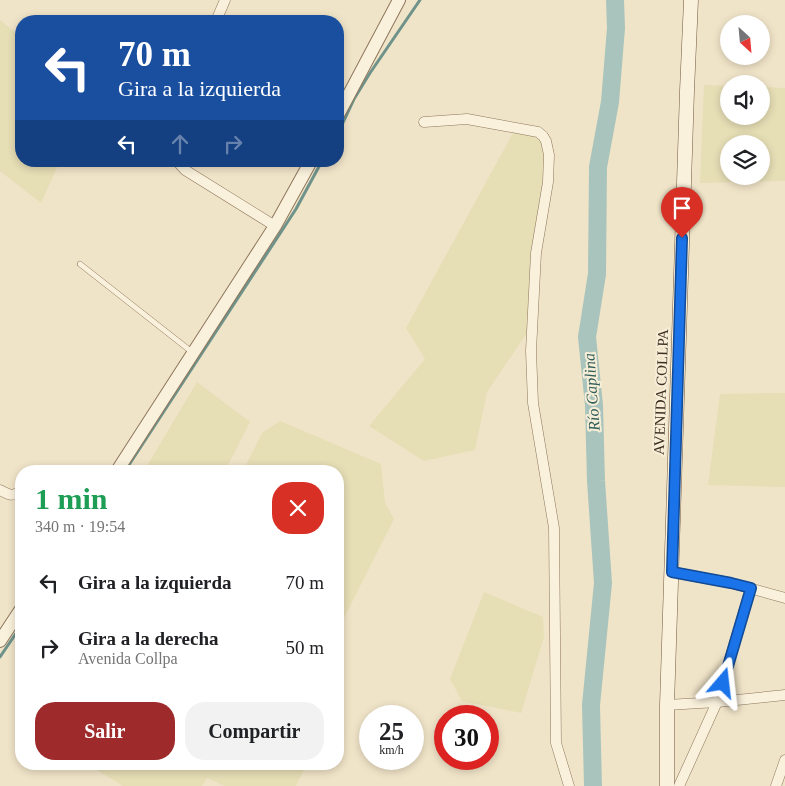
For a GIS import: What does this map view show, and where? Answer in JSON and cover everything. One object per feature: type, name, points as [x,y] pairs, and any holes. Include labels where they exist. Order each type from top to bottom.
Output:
[{"type":"main road","name":"AVENIDA COLLPA","points":[[667,786],[667,705],[686,91],[691,0]]},
{"type":"street","points":[[219,15],[225,0]]},
{"type":"street","points":[[344,104],[399,0]]},
{"type":"street","points":[[424,122],[467,119],[538,132],[546,141],[548,182],[536,253],[531,351],[534,403],[554,528],[556,743],[570,786]]},
{"type":"street","points":[[182,167],[275,226]]},
{"type":"street","points":[[121,465],[275,226],[308,167]]},
{"type":"street","points":[[0,490],[9,496],[15,495]]},
{"type":"street","points":[[672,572],[724,581],[785,598]]},
{"type":"street","points":[[679,786],[717,702],[751,588]]},
{"type":"street","points":[[0,641],[15,619]]},
{"type":"street","points":[[667,705],[785,695]]},
{"type":"street","points":[[776,786],[785,760]]},
{"type":"lane","points":[[80,264],[192,353]]},
{"type":"shaded area","points":[[0,20],[15,32],[15,167],[57,167],[41,203],[0,171]]},
{"type":"shaded area","points":[[704,85],[720,86],[720,125],[770,125],[770,87],[785,88],[785,181],[770,181],[770,135],[720,135],[720,183],[700,183]]},
{"type":"shaded area","points":[[513,133],[544,138],[543,180],[529,330],[487,392],[475,450],[424,461],[369,426],[425,359],[406,328]]},
{"type":"shaded area","points":[[197,382],[250,422],[228,465],[148,465]]},
{"type":"shaded area","points":[[785,393],[785,487],[708,485],[720,394]]},
{"type":"shaded area","points":[[280,421],[381,464],[385,503],[394,519],[344,618],[344,465],[246,465],[262,433]]},
{"type":"shaded area","points":[[484,592],[543,617],[544,637],[521,713],[499,709],[499,705],[482,705],[462,701],[450,679]]},
{"type":"shaded area","points":[[97,770],[304,770],[296,786],[225,786],[207,778],[202,786],[123,786]]},
{"type":"waterway","points":[[344,120],[370,73],[420,0]]},
{"type":"waterway","name":"Río Caplina","points":[[593,786],[591,705],[603,583],[596,481],[594,405],[587,337],[597,274],[598,167],[610,102],[616,28],[615,0]]},
{"type":"waterway","points":[[129,465],[296,209],[319,167]]},
{"type":"waterway","points":[[0,657],[15,635]]},
{"type":"route","points":[[682,238],[672,572],[751,588],[723,683]]}]
